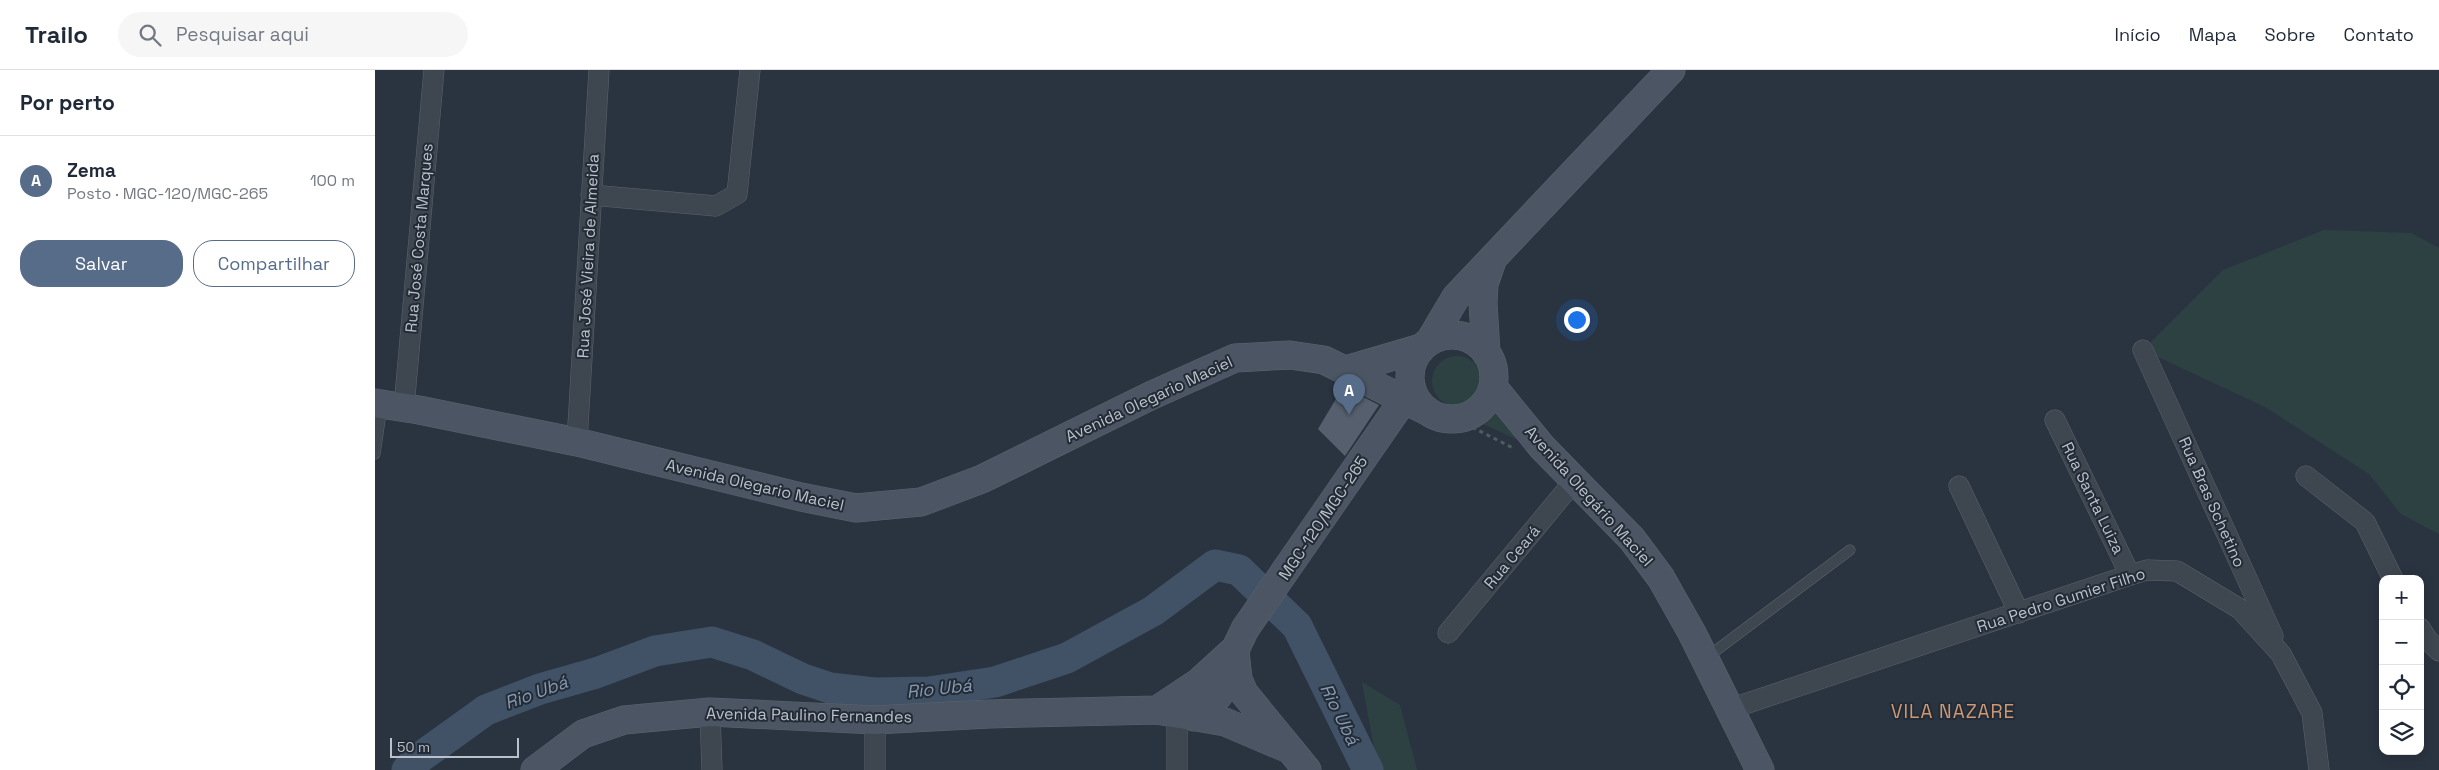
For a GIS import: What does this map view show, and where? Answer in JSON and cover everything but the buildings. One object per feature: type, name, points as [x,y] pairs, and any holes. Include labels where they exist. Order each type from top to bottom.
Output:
[{"type":"street","name":"Rua José Costa Marques","points":[[387,405],[435,70]]},
{"type":"street","name":"Rua José Vieira de Almeida","points":[[577,442],[599,70]]},
{"type":"street","points":[[591,195],[716,206],[737,194],[750,70]]},
{"type":"street","points":[[1495,254],[1484,284],[1483,303],[1486,353],[1493,370],[1493,387],[1482,407],[1473,414],[1458,420],[1443,419],[1406,401],[1411,367],[1456,297],[1495,254],[1671,70]]},
{"type":"street","points":[[1346,370],[1452,335],[1465,337],[1477,343],[1486,353]]},
{"type":"street","name":"Rua Bras Schetino","points":[[2143,350],[2281,654]]},
{"type":"street","name":"Avenida Olegario Maciel","points":[[387,405],[577,442],[792,495],[856,508],[921,502],[982,479],[1150,396],[1235,358],[1290,355],[1324,360],[1406,401]]},
{"type":"street","name":"Avenida Olegário Maciel","points":[[1493,387],[1542,446],[1632,539],[1661,578],[1705,658],[1760,770]]},
{"type":"street","name":"MGC-120/MGC-265","points":[[1240,640],[1406,401]]},
{"type":"street","name":"Rua Santa Luiza","points":[[2055,420],[2130,575]]},
{"type":"street","points":[[2306,476],[2365,522],[2391,575]]},
{"type":"street","name":"Rua Ceará","points":[[1448,634],[1575,480]]},
{"type":"street","points":[[1959,486],[2019,613]]},
{"type":"street","name":"Rua Pedro Gumier Filho","points":[[1731,709],[2130,575],[2147,570],[2177,571],[2240,609],[2281,654],[2312,713],[2319,770]]},
{"type":"street","points":[[2424,634],[2439,651]]},
{"type":"street","points":[[1177,770],[1176,714],[1199,682],[1240,640]]},
{"type":"street","points":[[1176,714],[1219,695],[1240,640]]},
{"type":"street","name":"Avenida Paulino Fernandes","points":[[1240,640],[1238,679],[1244,693],[1299,760]]},
{"type":"street","points":[[710,712],[712,770]]},
{"type":"street","name":"Avenida Paulino Fernandes","points":[[545,766],[583,734],[624,720],[710,712],[875,720],[989,714],[1176,714],[1225,722],[1299,760]]},
{"type":"street","points":[[875,720],[875,770]]},
{"type":"lane","points":[[375,454],[387,405]]},
{"type":"lane","points":[[1705,658],[1850,550]]},
{"type":"green space","points":[[2324,230],[2411,233],[2439,248],[2439,534],[2401,514],[2369,474],[2265,407],[2143,350],[2223,270]]},
{"type":"green space","points":[[1452,356],[1462,356],[1475,363],[1482,376],[1482,386],[1475,399],[1462,406],[1452,406],[1443,402],[1436,395],[1432,386],[1432,376],[1436,367],[1443,360]]},
{"type":"green space","points":[[1501,409],[1516,439],[1483,424]]},
{"type":"green space","points":[[1362,682],[1400,705],[1417,770],[1378,770]]},
{"type":"waterway","name":"Rio Ubá","points":[[407,770],[415,761],[486,710],[540,689],[596,673],[655,651],[712,642],[753,655],[803,679],[830,688],[874,693],[929,692],[995,682],[1067,658],[1153,611],[1215,565],[1239,570],[1297,626],[1368,770]]},
{"type":"place","name":"Zema","points":[[1349,415]]},
{"type":"district","name":"VILA NAZARE","points":[[1953,711]]}]
